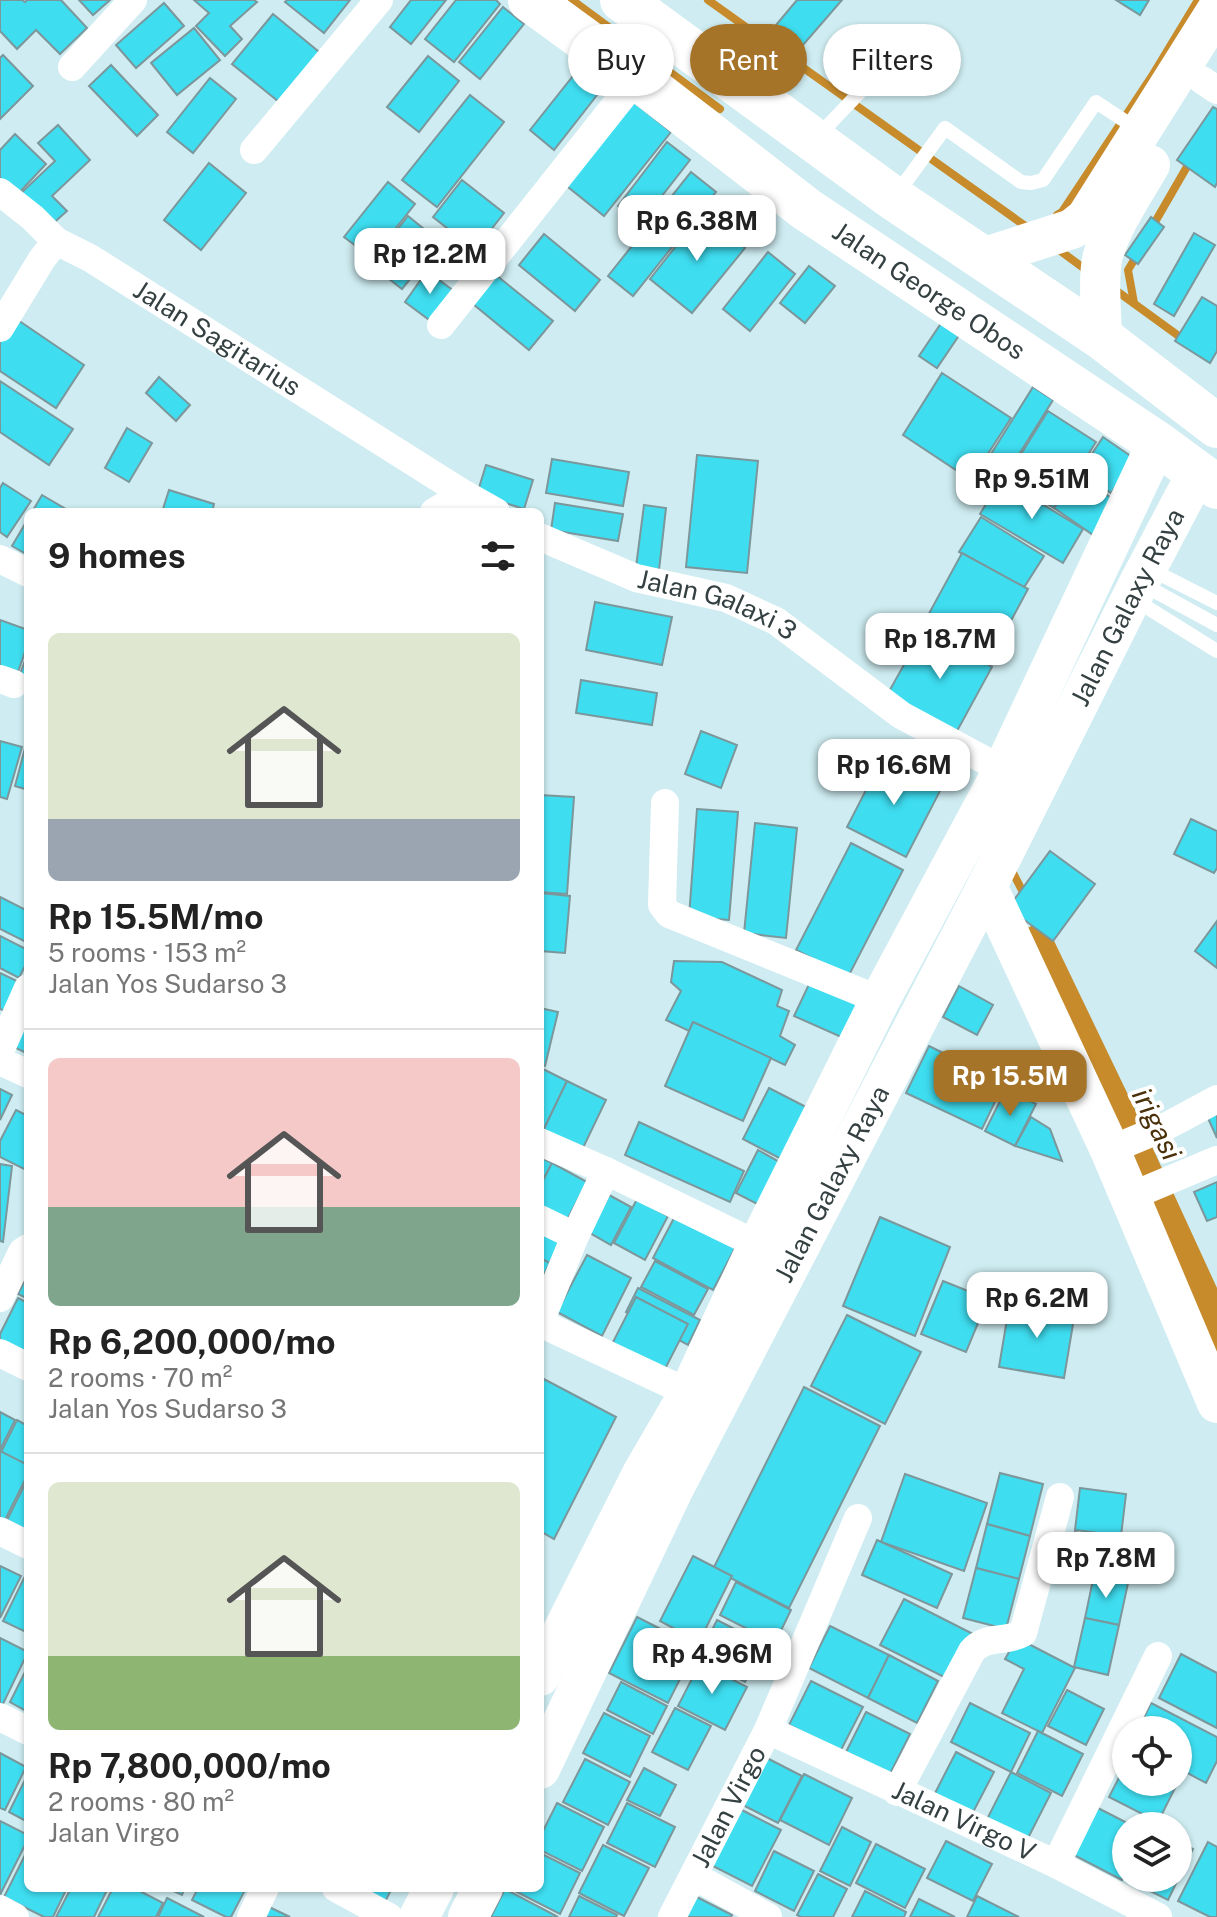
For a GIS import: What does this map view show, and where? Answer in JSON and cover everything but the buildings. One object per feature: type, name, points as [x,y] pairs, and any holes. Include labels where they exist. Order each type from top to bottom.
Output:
[{"type":"main road","name":"Jalan George Obos","points":[[530,0],[568,28]]},
{"type":"main road","points":[[622,0],[893,198],[1102,338],[1217,426]]},
{"type":"main road","name":"Jalan George Obos","points":[[660,96],[806,209],[1157,443],[1207,480]]},
{"type":"street","points":[[72,67],[133,0]]},
{"type":"street","points":[[254,150],[379,0]]},
{"type":"street","points":[[982,258],[1072,229],[1086,218],[1217,10]]},
{"type":"street","points":[[1102,338],[1101,272],[1114,226],[1212,75]]},
{"type":"street","points":[[441,325],[623,96]]},
{"type":"street","name":"Jalan Sagitarius","points":[[0,192],[56,241],[90,258],[464,494]]},
{"type":"street","points":[[0,328],[56,241]]},
{"type":"street","name":"Jalan Galaxy Raya","points":[[544,1759],[658,1480],[689,1393],[758,1245],[880,1000],[1003,770],[1157,443]]},
{"type":"street","name":"Jalan Galaxy Raya","points":[[544,1669],[658,1480],[987,886],[1140,583],[1207,480]]},
{"type":"street","points":[[441,508],[464,494],[489,508]]},
{"type":"street","name":"Jalan Galaxi 3","points":[[544,539],[636,578],[726,598],[776,621],[901,715],[1003,770]]},
{"type":"street","points":[[0,559],[24,571]]},
{"type":"street","points":[[665,803],[662,905],[669,914],[880,1000]]},
{"type":"street","points":[[987,886],[1144,1191],[1217,1403]]},
{"type":"street","points":[[0,1051],[24,997]]},
{"type":"street","points":[[0,1061],[24,1072]]},
{"type":"street","points":[[1122,1145],[1165,1127],[1217,1099]]},
{"type":"street","points":[[544,1144],[758,1245]]},
{"type":"street","points":[[1144,1191],[1217,1160]]},
{"type":"street","points":[[544,1313],[575,1236],[606,1171]]},
{"type":"street","points":[[544,1221],[575,1236]]},
{"type":"street","points":[[0,1298],[24,1251]]},
{"type":"street","points":[[544,1325],[689,1393]]},
{"type":"street","points":[[0,1353],[24,1365]]},
{"type":"street","points":[[897,1792],[972,1651],[983,1642],[1023,1633],[1060,1497]]},
{"type":"street","name":"Jalan Virgo","points":[[672,1917],[768,1730],[858,1518]]},
{"type":"street","points":[[0,1531],[24,1543]]},
{"type":"street","points":[[1056,1864],[1158,1656]]},
{"type":"street","points":[[0,1717],[24,1729]]},
{"type":"street","name":"Jalan Virgo V","points":[[768,1730],[1056,1864],[1158,1917]]},
{"type":"street","points":[[694,1876],[768,1917]]},
{"type":"street","points":[[251,1917],[263,1892]]},
{"type":"street","points":[[343,1892],[389,1917]]},
{"type":"street","points":[[419,1917],[432,1892]]},
{"type":"street","points":[[468,1917],[481,1892]]},
{"type":"street","points":[[0,1909],[15,1917]]},
{"type":"lane","points":[[814,141],[857,96]]},
{"type":"lane","points":[[893,198],[945,128],[1021,182],[1031,183],[1043,180],[1096,102],[1141,132]]},
{"type":"lane","points":[[1140,583],[1217,603]]},
{"type":"lane","points":[[1140,583],[1217,625]]},
{"type":"lane","points":[[1140,583],[1217,651]]},
{"type":"shaded area","points":[[1044,920],[1217,1288],[1217,1359],[1023,930]]},
{"type":"waterway","points":[[572,0],[720,109]]},
{"type":"waterway","points":[[708,0],[1031,230]]},
{"type":"waterway","points":[[1057,215],[1062,212],[1152,76],[1198,0]]},
{"type":"waterway","points":[[1151,229],[1192,158]]},
{"type":"waterway","points":[[1055,247],[1089,272]]},
{"type":"waterway","points":[[1134,303],[1128,270],[1139,252]]},
{"type":"waterway","points":[[1114,289],[1187,342]]},
{"type":"waterway","name":"irigasi","points":[[1010,867],[1026,898]]}]
